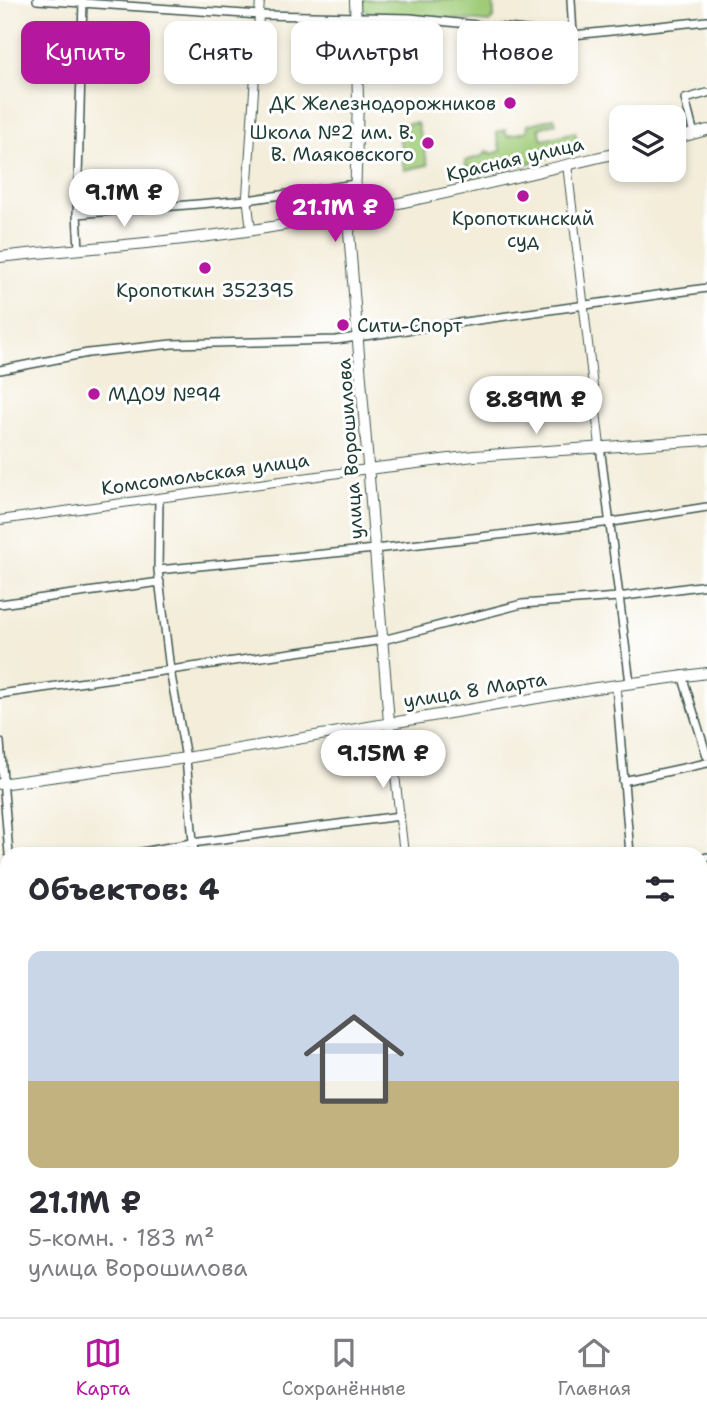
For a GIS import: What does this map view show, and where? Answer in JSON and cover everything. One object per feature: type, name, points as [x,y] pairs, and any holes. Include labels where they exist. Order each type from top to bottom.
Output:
[{"type":"main road","name":"улица Ворошилова","points":[[355,0],[355,184],[349,232],[389,722]]},
{"type":"main road","points":[[686,136],[707,130]]},
{"type":"main road","name":"Красная улица","points":[[0,257],[251,230],[353,214],[609,155]]},
{"type":"main road","name":"Комсомольская улица","points":[[368,470],[462,457],[707,440]]},
{"type":"main road","name":"улица 8 Марта","points":[[2,784],[186,758],[389,722],[707,673]]},
{"type":"street","points":[[37,0],[260,15],[410,18],[457,23]]},
{"type":"street","points":[[251,230],[247,200],[260,0]]},
{"type":"street","points":[[571,0],[572,21]]},
{"type":"street","points":[[79,249],[77,214],[83,1]]},
{"type":"street","points":[[578,35],[707,22]]},
{"type":"street","points":[[694,134],[685,99],[707,93]]},
{"type":"street","points":[[567,164],[630,683]]},
{"type":"street","points":[[77,214],[247,200],[355,184]]},
{"type":"street","points":[[0,370],[88,353],[172,344],[336,340],[707,288]]},
{"type":"street","name":"Комсомольская улица","points":[[0,520],[368,470]]},
{"type":"street","points":[[159,499],[158,570],[170,670],[186,758],[193,847]]},
{"type":"street","points":[[158,570],[612,522],[707,507]]},
{"type":"street","points":[[0,604],[160,582]]},
{"type":"street","points":[[0,694],[383,640],[522,604],[618,597],[707,585]]},
{"type":"street","points":[[682,676],[707,756]]},
{"type":"street","points":[[616,685],[629,847]]},
{"type":"street","name":"улица Ворошилова","points":[[389,722],[403,847]]},
{"type":"street","points":[[0,742],[8,847]]},
{"type":"street","points":[[623,781],[707,763]]},
{"type":"street","points":[[170,847],[400,816]]},
{"type":"green space","points":[[362,0],[493,0],[494,17],[490,21],[477,21],[363,10]]},
{"type":"green space","points":[[554,118],[556,123],[539,128],[542,140],[575,132],[579,150],[469,178],[465,161],[485,155],[486,151],[492,154],[501,151],[496,133],[505,130],[507,136],[528,131],[527,125]]},
{"type":"green space","points":[[417,123],[428,165],[404,170],[399,132],[406,131],[405,124]]},
{"type":"place","name":"ДК Железнодорожников","points":[[510,103]]},
{"type":"place","name":"Школа №2 им. В. В. Маяковского","points":[[428,143]]},
{"type":"place","name":"Кропоткинский суд","points":[[523,196]]},
{"type":"place","name":"Кропоткин 352395","points":[[205,268]]},
{"type":"place","name":"Сити-Спорт","points":[[343,325]]},
{"type":"place","name":"МДОУ №94","points":[[94,394]]}]
